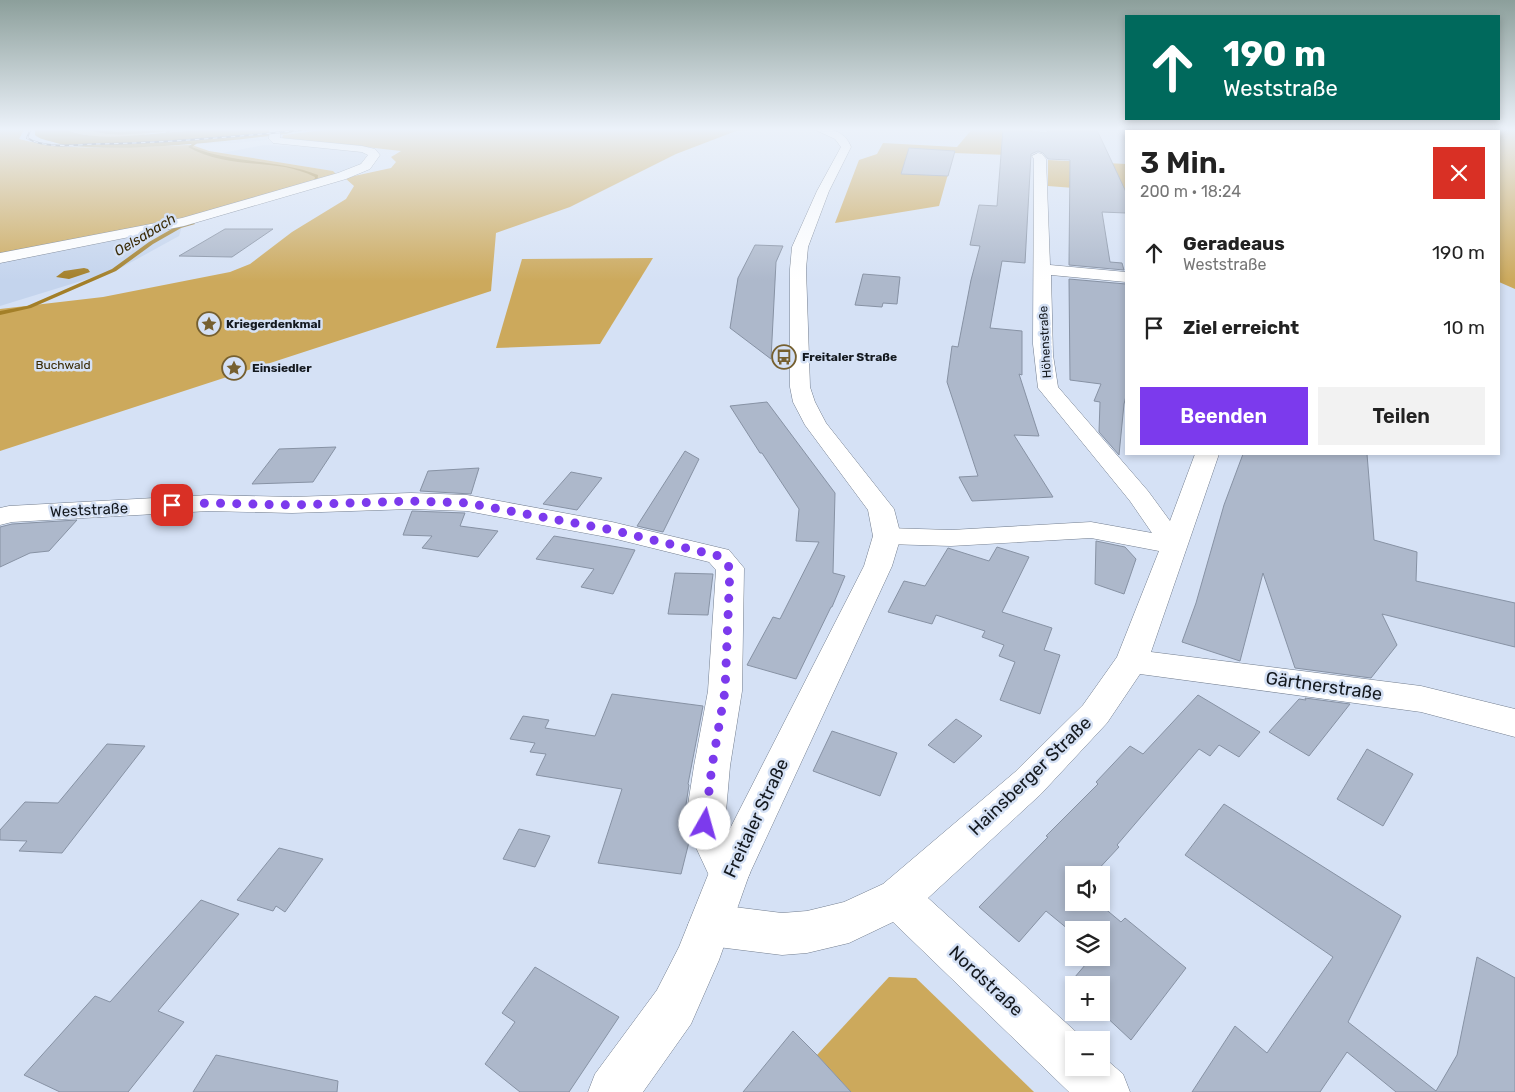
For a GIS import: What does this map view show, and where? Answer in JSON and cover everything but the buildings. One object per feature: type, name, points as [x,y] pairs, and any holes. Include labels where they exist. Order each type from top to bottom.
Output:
[{"type":"street","points":[[0,258],[184,222],[330,179]]},
{"type":"street","name":"Freitaler Straße","points":[[625,1085],[674,1007],[696,960],[729,873],[878,566],[887,536],[881,509],[816,424],[804,402],[800,387],[798,269],[800,247],[829,179]]},
{"type":"street","name":"Höhenstraße","points":[[1041,179],[1044,374],[1048,388],[1139,496],[1174,545]]},
{"type":"street","points":[[1042,269],[1125,277]]},
{"type":"street","name":"Hainsberger Straße","points":[[710,925],[782,934],[807,932],[849,922],[898,898],[1028,783],[1094,714],[1132,661],[1207,455]]},
{"type":"street","name":"Weststraße","points":[[0,518],[9,514],[209,503],[292,505],[411,501],[467,503],[612,530],[719,556],[730,568],[725,691],[705,824],[729,873]]},
{"type":"street","points":[[887,536],[951,538],[1090,530],[1174,545]]},
{"type":"street","name":"Gärtnerstraße","points":[[1132,661],[1421,699],[1515,723]]},
{"type":"street","name":"Nordstraße","points":[[898,898],[1065,1055]]},
{"type":"street","points":[[1088,1076],[1105,1092]]},
{"type":"shaded area","points":[[183,223],[179,236],[117,270],[0,306],[0,260]]},
{"type":"shaded area","points":[[84,268],[90,272],[69,279],[56,277],[64,271]]},
{"type":"green space","points":[[0,179],[319,179],[196,216],[0,255]]},
{"type":"green space","name":"Buchwald","points":[[346,179],[626,179],[570,207],[496,233],[491,291],[0,451],[0,309],[103,297],[230,272],[250,264],[292,232],[346,199],[354,186]]},
{"type":"green space","points":[[852,179],[947,179],[939,206],[835,223]]},
{"type":"green space","points":[[1048,179],[1125,179],[1125,192],[1048,186]]},
{"type":"green space","points":[[1500,179],[1515,179],[1515,289],[1500,282]]},
{"type":"green space","points":[[653,258],[600,344],[496,348],[522,259]]},
{"type":"green space","points":[[889,977],[916,978],[1034,1092],[851,1092],[817,1055]]},
{"type":"waterway","name":"Oelsabach","points":[[310,187],[315,186],[316,179]]},
{"type":"waterway","name":"Oelsabach","points":[[0,313],[29,307],[114,270],[151,243],[179,227],[193,223]]},
{"type":"place","name":"Kriegerdenkmal","points":[[209,324]]},
{"type":"place","name":"Freitaler Straße","points":[[784,357]]},
{"type":"place","name":"Einsiedler","points":[[234,368]]},
{"type":"route","points":[[172,505],[209,503],[292,505],[411,501],[467,503],[612,530],[719,556],[730,568],[725,691],[712,766],[705,824]]}]
